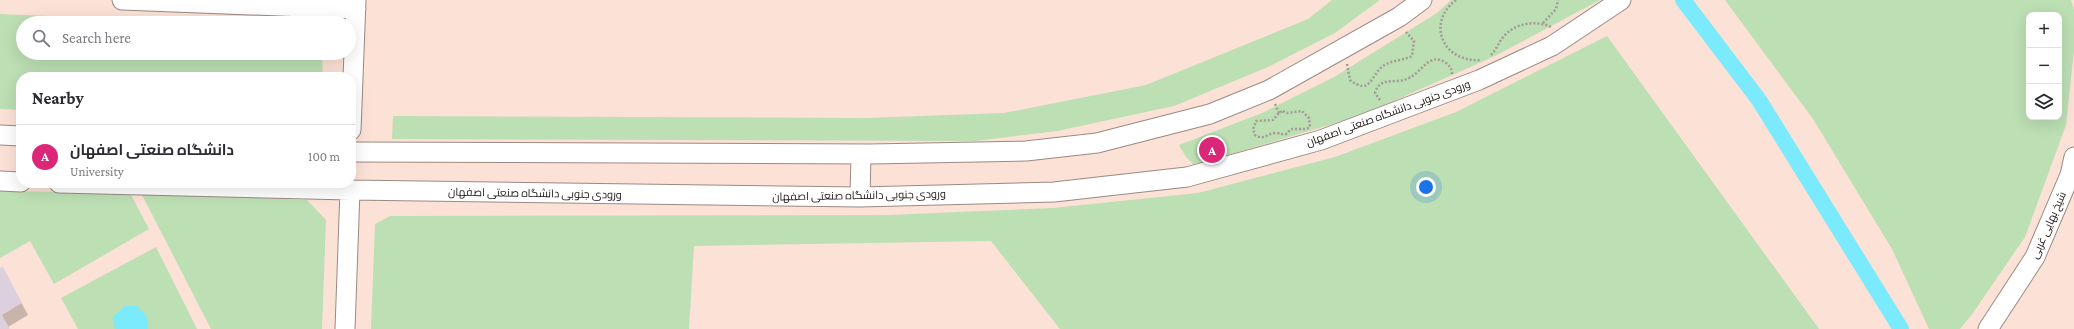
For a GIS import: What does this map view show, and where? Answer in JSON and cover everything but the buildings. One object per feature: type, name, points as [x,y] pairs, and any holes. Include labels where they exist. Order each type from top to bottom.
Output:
[{"type":"street","points":[[122,0],[356,4],[356,16]]},
{"type":"street","points":[[356,152],[861,154],[1026,152],[1097,143],[1210,114],[1285,82],[1390,22],[1422,0]]},
{"type":"street","name":"ورودی جنوبی دانشگاه صنعتی اصفهان","points":[[267,188],[860,197],[1054,192],[1187,177],[1321,140],[1451,90],[1539,52],[1564,38],[1621,0]]},
{"type":"street","points":[[353,72],[354,60]]},
{"type":"street","points":[[0,135],[16,136]]},
{"type":"street","points":[[860,197],[861,154]]},
{"type":"street","name":"شیخ بهایی غربی","points":[[1988,329],[2035,257],[2070,176],[2074,157]]},
{"type":"street","points":[[0,182],[16,182]]},
{"type":"street","points":[[345,329],[350,190]]},
{"type":"path","points":[[1456,0],[1445,11],[1440,27],[1446,47],[1463,59],[1481,60],[1490,56],[1510,30],[1517,26],[1543,23],[1554,28],[1564,38]]},
{"type":"path","points":[[1543,23],[1556,9],[1558,0]]},
{"type":"path","points":[[1344,48],[1350,80],[1357,85],[1363,86],[1371,82],[1382,66],[1406,60],[1412,56],[1414,50],[1414,41],[1409,34],[1390,22]]},
{"type":"path","points":[[1394,112],[1379,99],[1375,93],[1377,87],[1383,82],[1409,78],[1428,62],[1436,59],[1448,65],[1452,71],[1451,90]]},
{"type":"path","points":[[1283,111],[1287,113],[1302,111],[1308,118],[1310,128],[1291,130],[1282,135],[1277,133],[1259,138],[1255,135],[1253,129],[1256,121],[1273,120],[1283,111]]},
{"type":"shaded area","points":[[0,0],[2074,0],[2074,329],[0,329]]},
{"type":"green space","points":[[1332,0],[1380,0],[1335,33],[1268,67],[1174,106],[1057,131],[976,141],[392,139],[393,116],[866,118],[1004,113],[1146,85],[1308,19]]},
{"type":"green space","points":[[1451,0],[1600,0],[1495,56],[1360,116],[1194,165],[1186,157],[1179,145],[1262,113],[1334,77],[1437,13]]},
{"type":"green space","points":[[1725,0],[2071,0],[2074,10],[2074,50],[2066,125],[2025,237],[1973,313],[1960,329],[1929,329],[1892,249],[1813,119]]},
{"type":"green space","points":[[0,14],[50,16],[16,16],[16,60],[322,60],[323,72],[16,72],[16,110],[0,109]]},
{"type":"green space","points":[[1607,36],[1819,329],[1060,329],[991,241],[694,246],[689,329],[371,329],[375,224],[390,216],[889,215],[1053,208],[1198,193],[1335,157],[1456,112]]},
{"type":"green space","points":[[0,191],[130,193],[149,229],[54,284],[30,241],[0,258]]},
{"type":"green space","points":[[141,193],[307,200],[326,220],[322,329],[211,329]]},
{"type":"green space","points":[[156,247],[197,329],[78,329],[61,298]]},
{"type":"water","points":[[125,306],[137,306],[144,313],[147,319],[148,329],[115,329],[113,317]]},
{"type":"waterway","points":[[1683,0],[1759,100],[1901,329]]},
{"type":"place","name":"دانشگاه صنعتی اصفهان","points":[[1212,150]]}]
